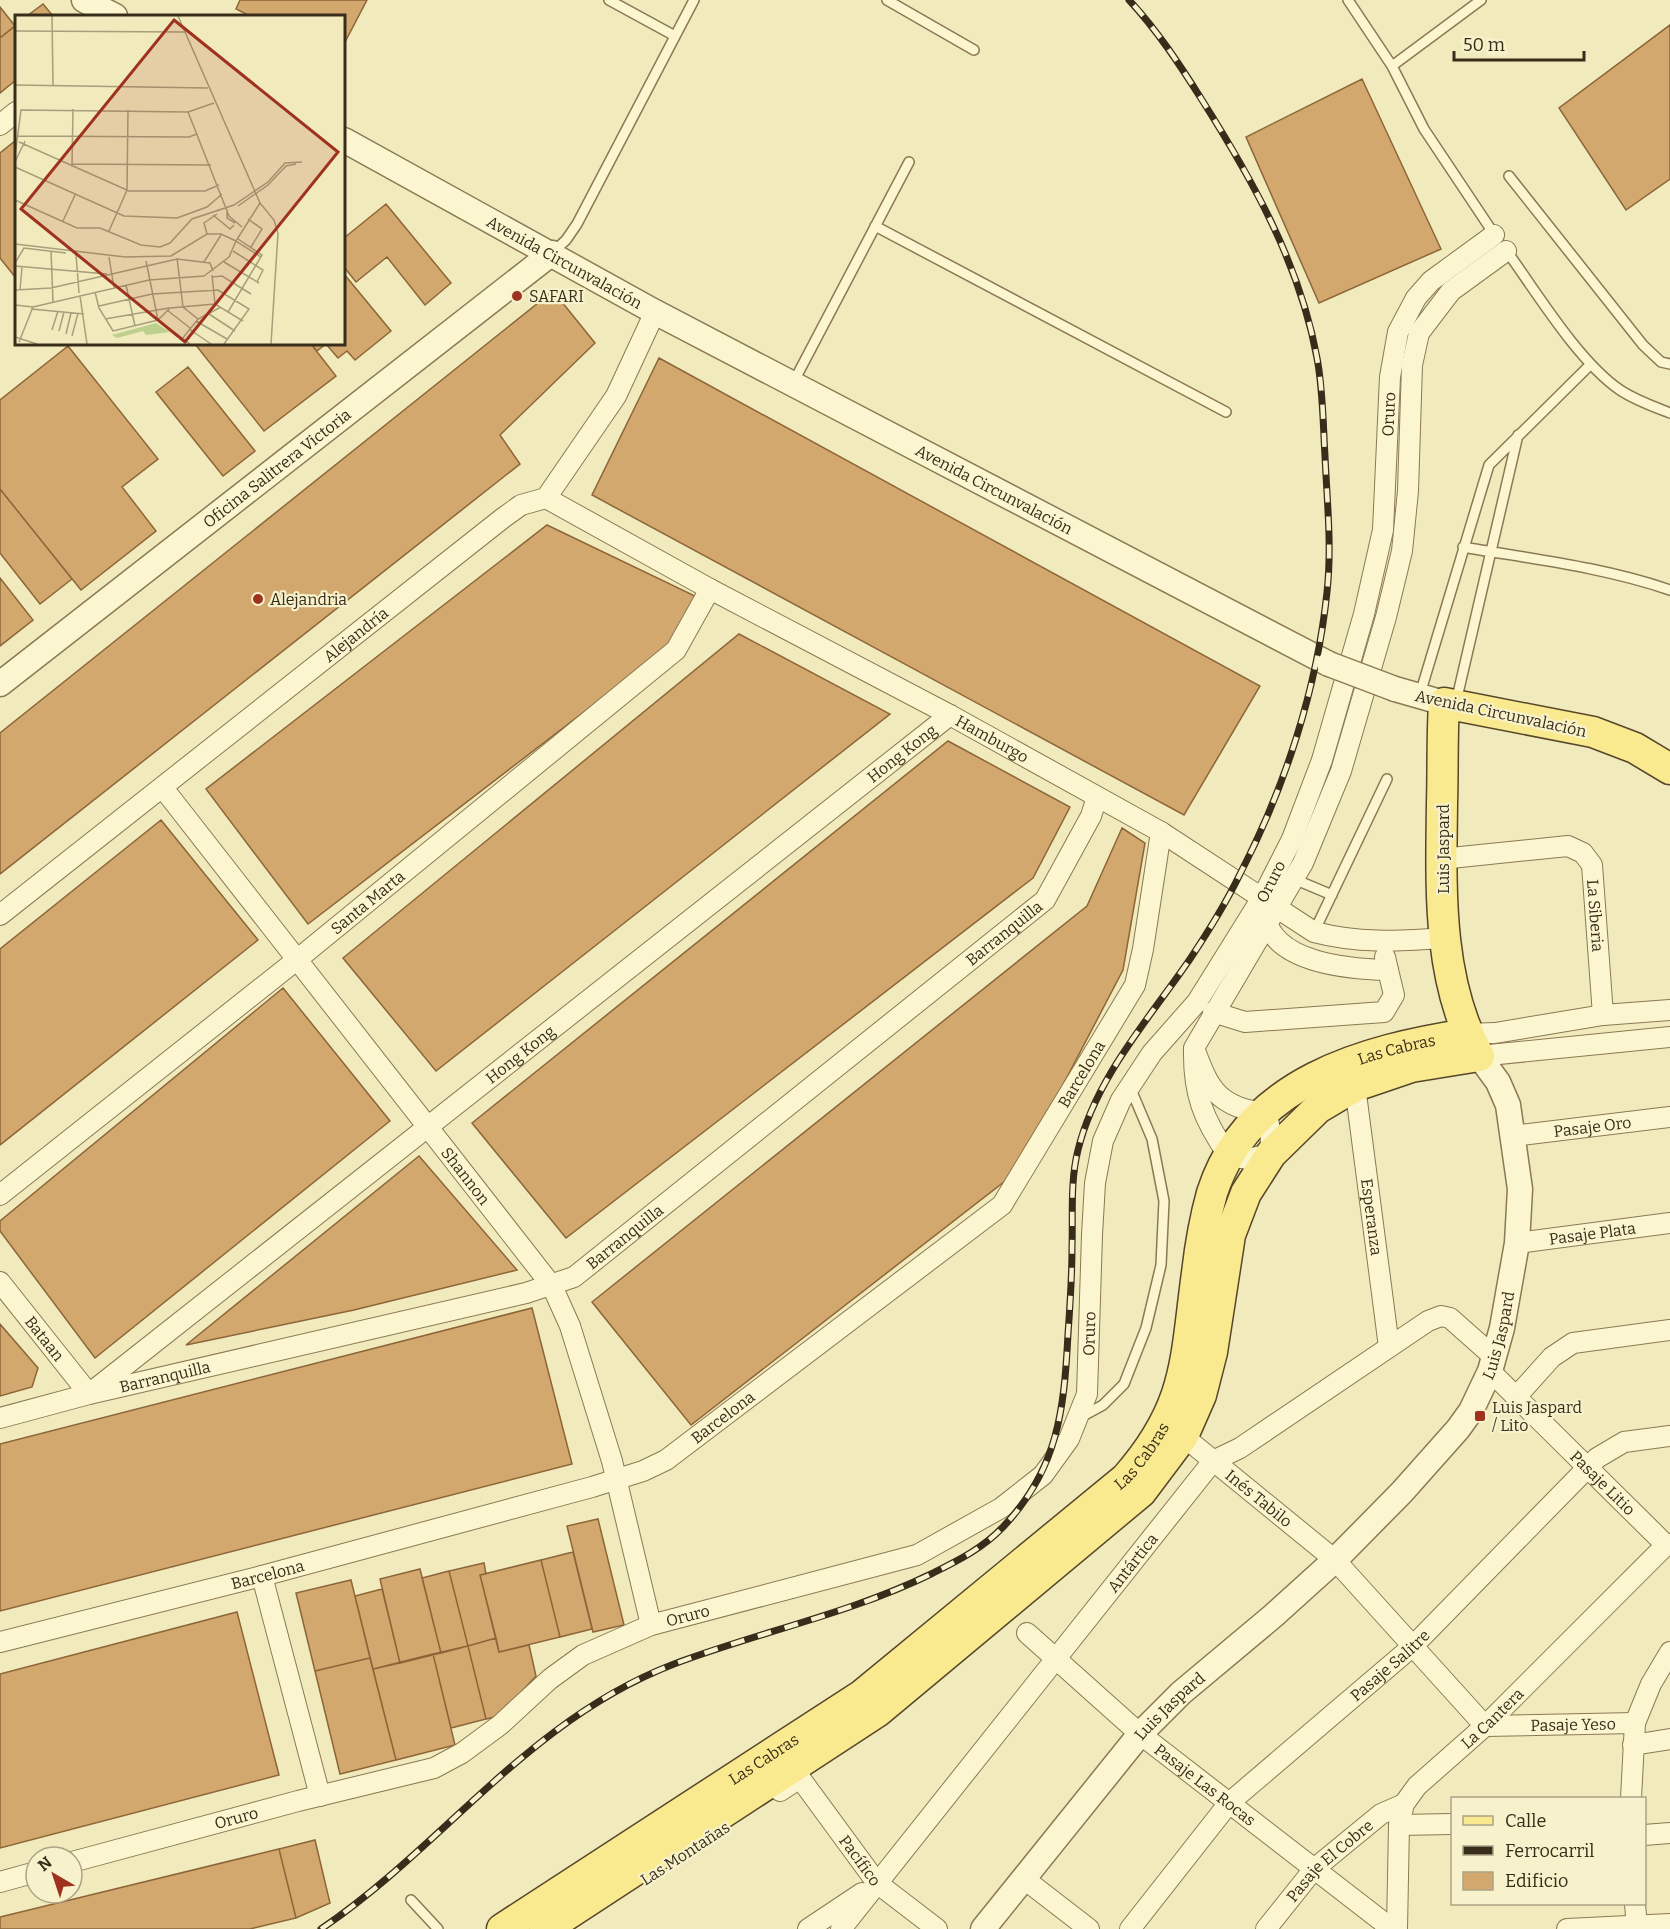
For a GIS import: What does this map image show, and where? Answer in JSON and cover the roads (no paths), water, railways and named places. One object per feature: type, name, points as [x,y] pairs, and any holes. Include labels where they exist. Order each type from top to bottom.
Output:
[{"type":"main road","name":"Avenida Circunvalación","points":[[1439,702],[1593,732],[1635,748],[1670,769]]},
{"type":"main road","name":"Luis Jaspard","points":[[1439,702],[1445,938],[1450,973],[1473,1045]]},
{"type":"main road","name":"Las Cabras","points":[[545,1929],[878,1712],[1141,1492],[1164,1465],[1183,1436],[1208,1374],[1230,1235],[1246,1193],[1271,1154],[1318,1108],[1355,1086],[1473,1045]]},
{"type":"main road","name":"Las Cabras","points":[[502,1929],[862,1695],[1126,1478],[1154,1443],[1181,1384],[1190,1343],[1197,1272],[1212,1192],[1229,1156],[1264,1112],[1319,1074],[1396,1047],[1473,1045]]},
{"type":"street","points":[[84,0],[113,15]]},
{"type":"street","points":[[0,125],[15,113]]},
{"type":"street","name":"Avenida Circunvalación","points":[[345,141],[655,312],[1329,664],[1395,689],[1439,702]]},
{"type":"street","name":"Oruro","points":[[84,1859],[434,1768],[462,1753],[500,1725],[550,1679],[583,1655],[651,1625],[917,1556],[1000,1508],[1043,1475],[1069,1439],[1087,1394],[1095,1183],[1103,1141],[1130,1087],[1152,1053],[1197,1002],[1270,903],[1294,879],[1318,829],[1341,771],[1396,580],[1402,551],[1408,492],[1412,365],[1419,333],[1451,291],[1500,243]]},
{"type":"street","name":"Oruro","points":[[1270,903],[1318,770],[1371,585],[1383,530],[1390,377],[1398,332],[1416,298],[1431,281],[1500,243]]},
{"type":"street","name":"Oficina Salitrera Victoria","points":[[0,684],[552,253]]},
{"type":"street","points":[[546,498],[616,396],[655,312]]},
{"type":"street","name":"Hamburgo","points":[[546,498],[710,589],[950,715],[1161,832],[1314,932],[1342,939],[1382,942],[1445,938]]},
{"type":"street","name":"Alejandría","points":[[0,915],[502,518],[521,505],[546,498]]},
{"type":"street","name":"Santa Marta","points":[[0,1195],[298,958],[676,650],[710,589]]},
{"type":"street","name":"Hong Kong","points":[[88,1394],[425,1126],[950,715]]},
{"type":"street","name":"Shannon","points":[[163,788],[552,1286],[570,1326],[616,1479],[651,1625]]},
{"type":"street","name":"Barranquilla","points":[[0,1418],[88,1394],[552,1286],[574,1277],[1045,900],[1091,816],[1097,797]]},
{"type":"street","name":"Barcelona","points":[[0,1641],[262,1576],[616,1479],[666,1460],[1002,1204],[1135,986],[1161,832]]},
{"type":"street","name":"La Siberia","points":[[1442,859],[1568,846],[1582,853],[1592,866],[1604,1015]]},
{"type":"street","points":[[1194,1048],[1204,1075],[1225,1100],[1264,1112],[1271,1128],[1271,1154],[1247,1159],[1229,1156],[1199,1105],[1194,1073],[1194,1048],[1213,1012],[1266,926],[1270,903]]},
{"type":"street","points":[[1266,926],[1284,945],[1311,959],[1344,968],[1388,970]]},
{"type":"street","points":[[1213,1012],[1245,1022],[1384,1012],[1394,995],[1382,942]]},
{"type":"street","name":"Las Cabras","points":[[1473,1045],[1496,1033],[1604,1015],[1670,1010]]},
{"type":"street","name":"Las Cabras","points":[[1473,1045],[1670,1037]]},
{"type":"street","name":"Luis Jaspard","points":[[983,1929],[1140,1734],[1181,1693],[1273,1617],[1335,1560],[1458,1429],[1482,1392],[1492,1364],[1508,1299],[1517,1243],[1520,1189],[1508,1106],[1503,1092],[1473,1045]]},
{"type":"street","name":"Esperanza","points":[[1355,1086],[1389,1347]]},
{"type":"street","name":"Pasaje Oro","points":[[1513,1136],[1670,1117]]},
{"type":"street","name":"Pasaje Plata","points":[[1517,1243],[1670,1222]]},
{"type":"street","name":"Bataan","points":[[0,1282],[88,1394]]},
{"type":"street","name":"Antártica","points":[[842,1929],[1054,1657],[1213,1461],[1240,1448],[1428,1321],[1441,1316],[1450,1318],[1492,1364]]},
{"type":"street","points":[[1516,1396],[1552,1357],[1573,1343],[1670,1330]]},
{"type":"street","name":"Pasaje Litio","points":[[1492,1364],[1516,1396],[1668,1545]]},
{"type":"street","name":"Inés Tabilo","points":[[1183,1436],[1335,1560]]},
{"type":"street","name":"Pasaje Salitre","points":[[1130,1929],[1229,1803],[1413,1646],[1605,1452],[1624,1442],[1670,1436]]},
{"type":"street","name":"La Cantera","points":[[1397,1929],[1399,1824],[1404,1804],[1417,1786],[1485,1726],[1668,1545]]},
{"type":"street","points":[[1335,1560],[1485,1726]]},
{"type":"street","points":[[262,1576],[320,1796]]},
{"type":"street","name":"Pasaje Las Rocas","points":[[1027,1633],[1140,1734],[1392,1929]]},
{"type":"street","points":[[1631,1797],[1635,1723],[1651,1684],[1670,1652]]},
{"type":"street","name":"Pasaje Yeso","points":[[1485,1726],[1635,1723]]},
{"type":"street","points":[[1633,1745],[1670,1739]]},
{"type":"street","name":"Pacífico","points":[[800,1778],[877,1883],[937,1929]]},
{"type":"street","name":"Las Montañas","points":[[570,1929],[800,1778]]},
{"type":"street","name":"Pasaje El Cobre","points":[[1266,1929],[1314,1869],[1381,1814],[1404,1804]]},
{"type":"street","points":[[1399,1824],[1451,1824]]},
{"type":"street","points":[[1646,1835],[1670,1833]]},
{"type":"street","points":[[0,1882],[24,1875]]},
{"type":"street","points":[[1023,1878],[1089,1929]]},
{"type":"street","points":[[808,1929],[877,1883]]},
{"type":"street","points":[[1635,1905],[1637,1927]]},
{"type":"street","points":[[1567,1929],[1667,1926]]},
{"type":"lane","points":[[609,0],[675,36]]},
{"type":"lane","points":[[552,253],[566,240],[577,224],[694,0]]},
{"type":"lane","points":[[886,0],[974,50]]},
{"type":"lane","points":[[1348,0],[1392,66],[1424,129],[1500,243],[1590,365],[1640,402],[1670,413]]},
{"type":"lane","points":[[1392,66],[1481,0]]},
{"type":"lane","points":[[793,383],[909,162]]},
{"type":"lane","points":[[1509,176],[1643,345],[1665,363],[1670,355]]},
{"type":"lane","points":[[875,226],[1226,412]]},
{"type":"lane","points":[[1439,702],[1463,547],[1489,465],[1518,433],[1590,365]]},
{"type":"lane","points":[[1439,702],[1492,552],[1518,433]]},
{"type":"lane","points":[[1463,547],[1567,564],[1624,576],[1670,590]]},
{"type":"lane","points":[[1314,932],[1387,778]]},
{"type":"lane","points":[[1294,879],[1332,895]]},
{"type":"lane","points":[[1079,1418],[1103,1405],[1124,1384],[1146,1328],[1161,1265],[1164,1201],[1152,1139],[1130,1087]]},
{"type":"lane","points":[[411,1900],[438,1929]]},
{"type":"railway","points":[[321,1929],[366,1896],[531,1750],[575,1717],[622,1688],[674,1664],[836,1612],[900,1588],[960,1559],[987,1542],[1003,1527],[1036,1483],[1047,1461],[1055,1438],[1064,1388],[1071,1281],[1074,1174],[1086,1123],[1097,1098],[1125,1050],[1217,917],[1235,885],[1271,807],[1297,737],[1316,665],[1327,592],[1329,558],[1320,382],[1317,358],[1299,289],[1272,223],[1239,160],[1177,61],[1129,0]]},
{"type":"place","name":"SAFARI","points":[[517,296]]},
{"type":"place","name":"Alejandria","points":[[258,599]]},
{"type":"place","name":"Luis Jaspard / Lito","points":[[1480,1416]]}]
